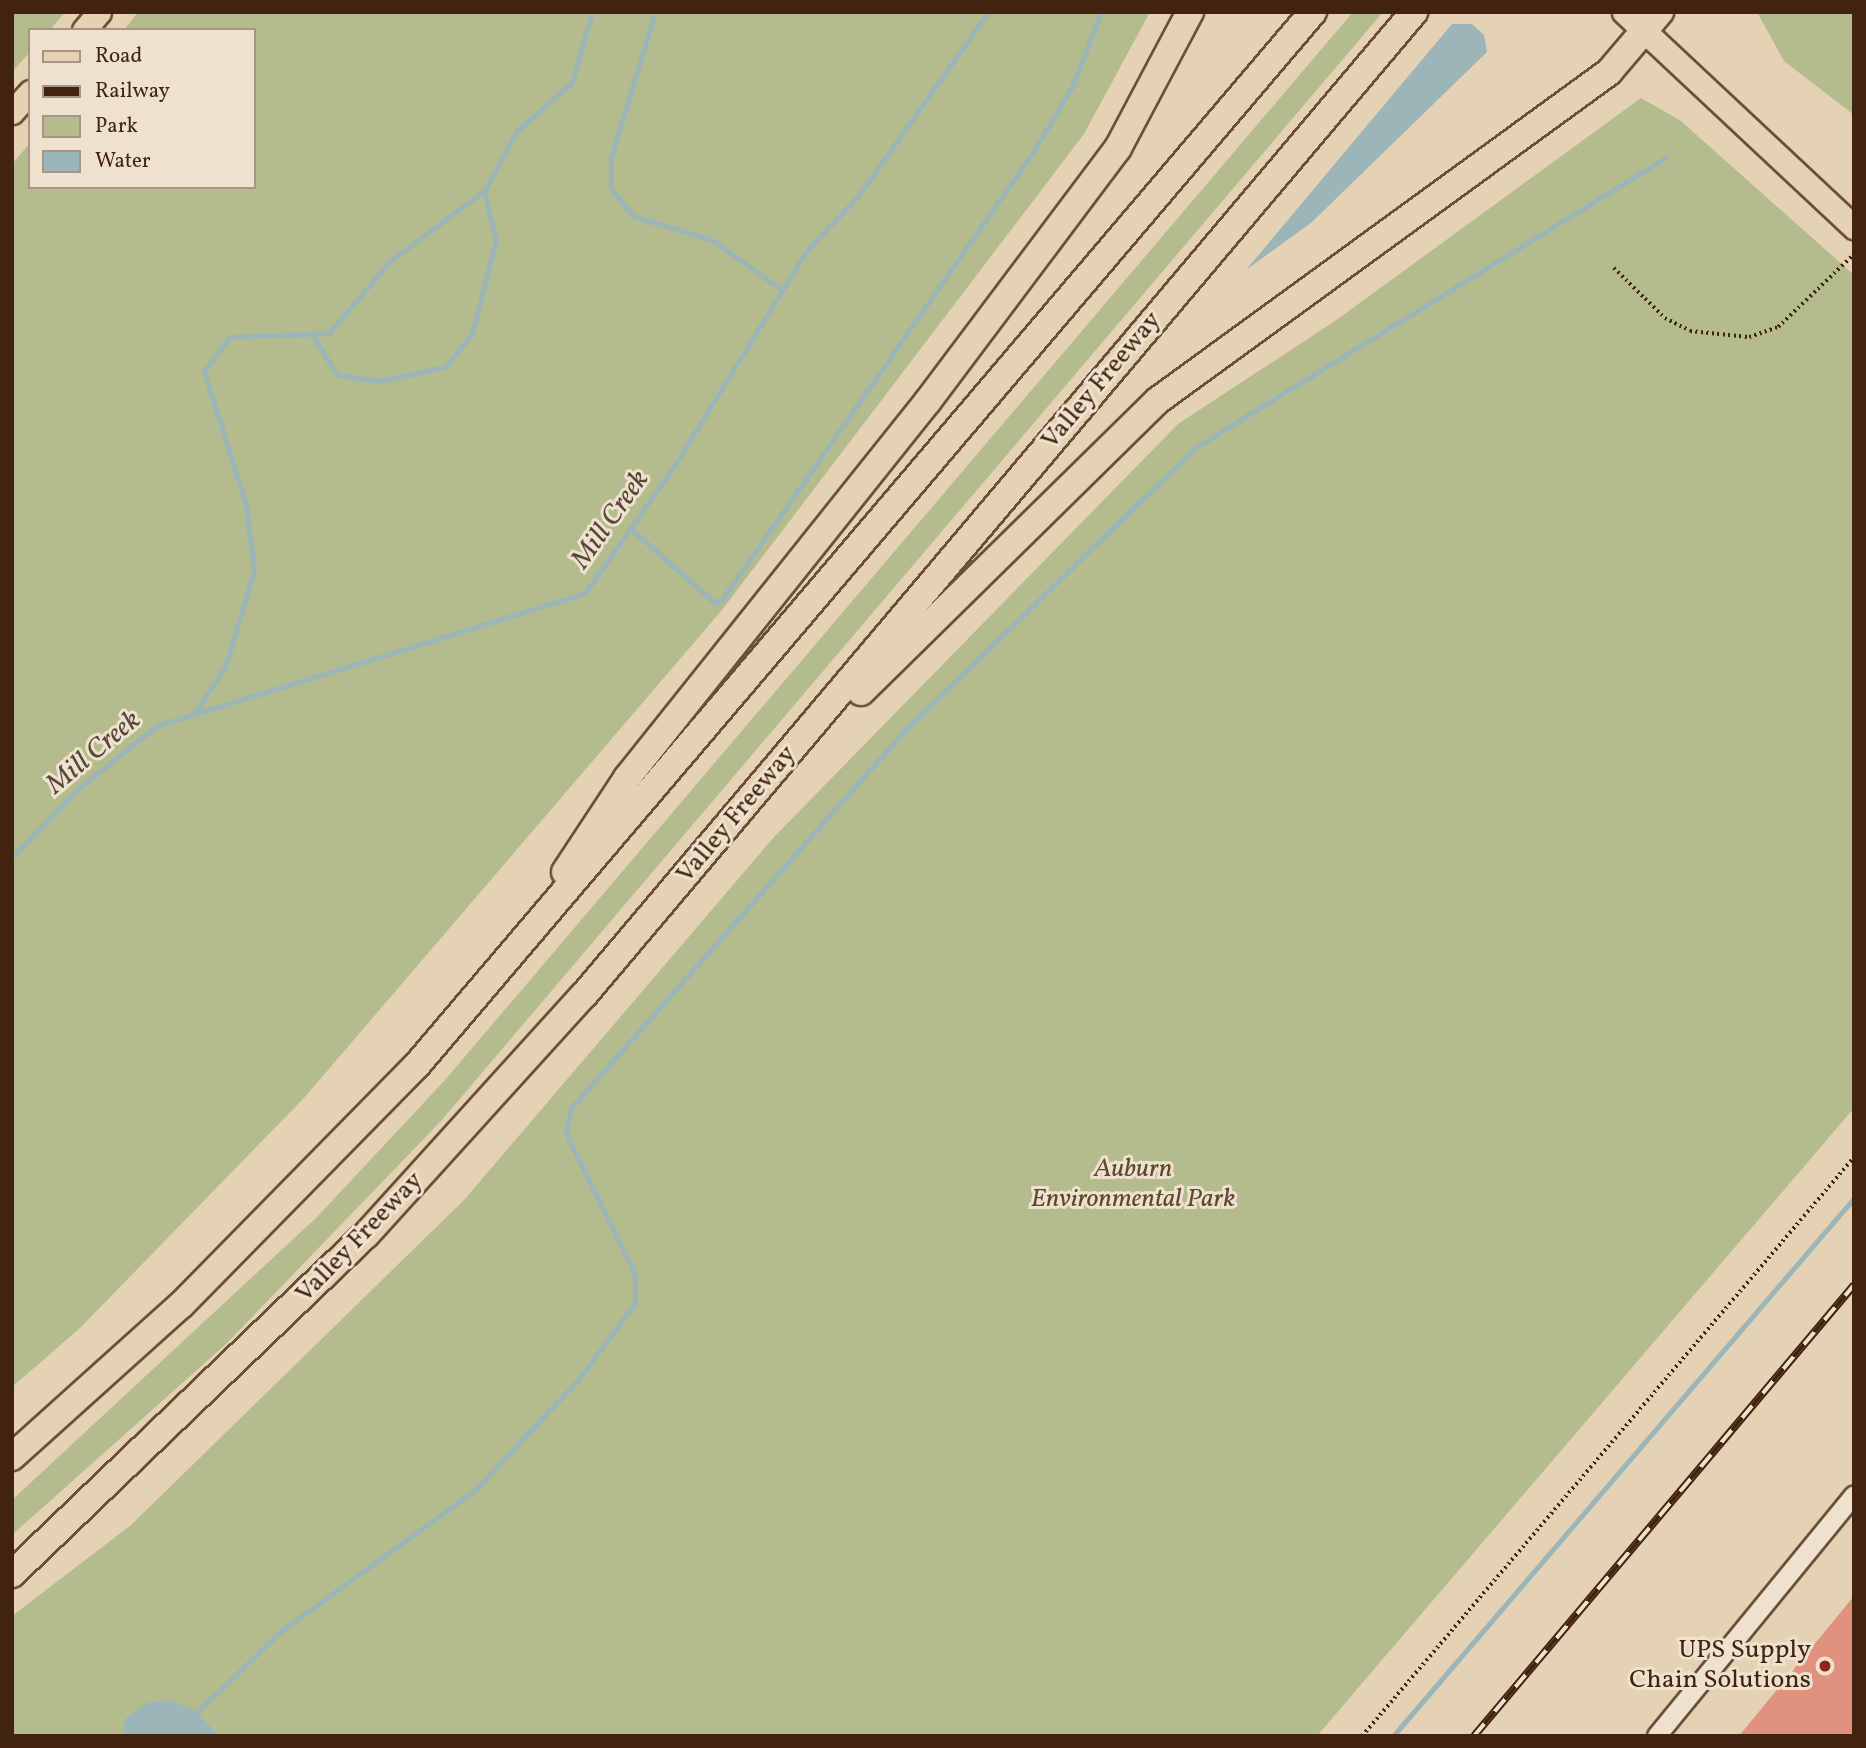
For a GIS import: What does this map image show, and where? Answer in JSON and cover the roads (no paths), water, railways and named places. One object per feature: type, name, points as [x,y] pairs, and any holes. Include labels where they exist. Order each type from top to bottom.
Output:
[{"type":"highway","points":[[498,975],[627,778],[928,401],[1118,149],[1190,12]]},
{"type":"highway","points":[[12,1457],[295,1193],[498,975],[1313,12]]},
{"type":"highway","name":"Valley Freeway","points":[[12,1574],[366,1235],[741,811],[1414,12]]},
{"type":"highway","points":[[741,811],[1157,401],[1609,72],[1653,22]]},
{"type":"main road","points":[[86,28],[99,12]]},
{"type":"main road","points":[[1624,12],[1653,22],[1854,227]]},
{"type":"main road","points":[[12,112],[28,94]]},
{"type":"lane","points":[[1657,1736],[1854,1494]]},
{"type":"water","points":[[1452,24],[1472,24],[1484,35],[1487,52],[1312,222],[1246,270]]},
{"type":"water","points":[[170,1700],[194,1710],[220,1736],[123,1736],[125,1719],[146,1703]]},
{"type":"waterway","points":[[193,715],[225,667],[254,571],[246,505],[204,371],[230,337],[329,333],[390,261],[484,191],[517,131],[572,82],[592,12]]},
{"type":"waterway","points":[[655,12],[611,158],[611,188],[633,216],[712,240],[782,290]]},
{"type":"waterway","name":"Mill Creek","points":[[12,857],[78,789],[156,726],[585,593],[676,463],[807,250],[859,195],[988,12]]},
{"type":"waterway","points":[[631,529],[714,602],[721,601],[1035,149],[1072,87],[1101,12]]},
{"type":"waterway","points":[[194,1715],[281,1631],[475,1490],[579,1379],[635,1303],[635,1274],[566,1133],[571,1108],[905,730],[1196,447],[1665,158]]},
{"type":"waterway","points":[[312,334],[337,375],[379,381],[445,367],[472,334],[496,240],[484,191]]},
{"type":"waterway","points":[[1393,1736],[1854,1198]]},
{"type":"railway","points":[[1474,1736],[1854,1285]]},
{"type":"place","name":"UPS Supply Chain Solutions","points":[[1825,1666]]},
{"type":"park label","name":"Auburn Environmental Park","points":[[1133,1185]]}]
